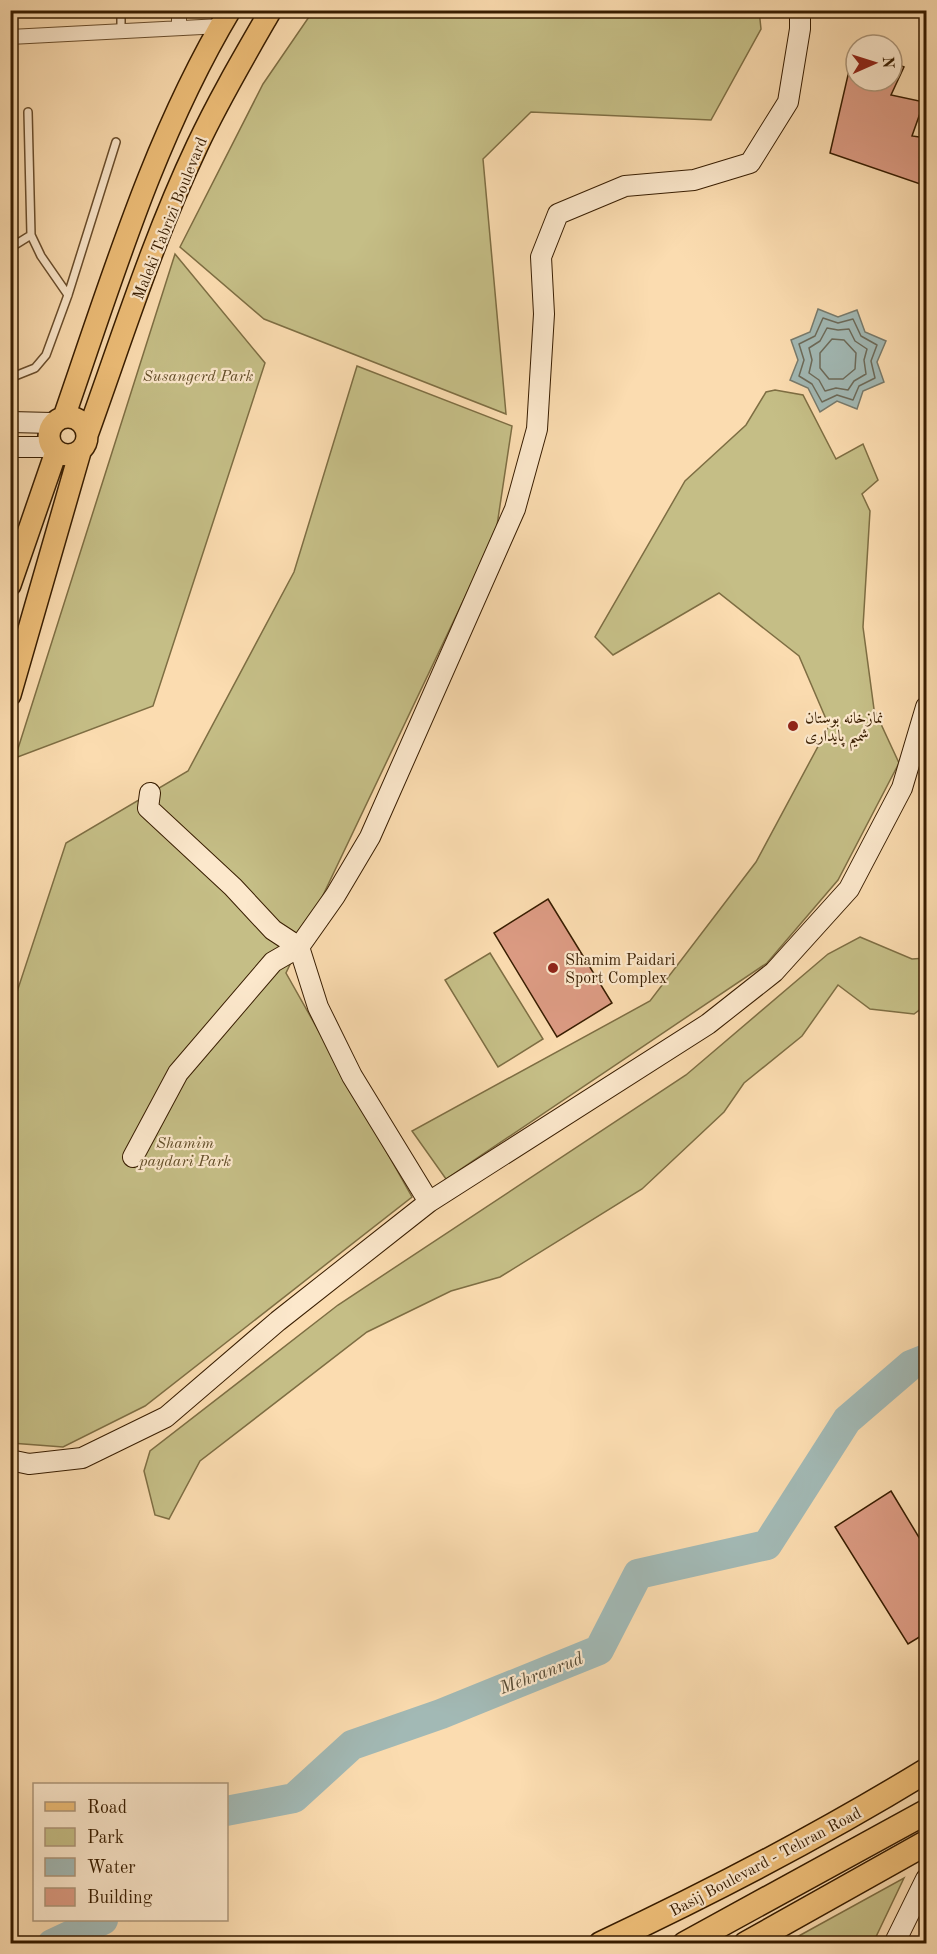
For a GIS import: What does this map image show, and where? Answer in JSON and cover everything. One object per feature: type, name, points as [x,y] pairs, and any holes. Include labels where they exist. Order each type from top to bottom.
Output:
[{"type":"highway","name":"Basij Boulevard - Tehran Road","points":[[601,1944],[689,1902],[869,1806],[927,1771]]},
{"type":"highway","name":"Basij Boulevard - Tehran Road","points":[[685,1944],[927,1812]]},
{"type":"highway","points":[[746,1944],[927,1843]]},
{"type":"main road","name":"Maleki Tabrizi Boulevard","points":[[10,695],[83,443],[158,238],[188,166],[231,79],[272,10]]},
{"type":"main road","name":"Maleki Tabrizi Boulevard","points":[[58,420],[151,168],[173,117],[226,18]]},
{"type":"main road","points":[[10,585],[53,450],[48,435],[58,420],[70,417],[82,423],[83,443],[68,456],[53,450]]},
{"type":"street","points":[[179,10],[179,28]]},
{"type":"street","points":[[133,1157],[178,1072],[273,962],[299,947],[335,896],[370,837],[515,509],[537,429],[544,314],[541,257],[558,214],[625,186],[694,180],[750,163],[788,102],[800,28],[800,10]]},
{"type":"street","points":[[10,37],[179,28],[226,18]]},
{"type":"street","points":[[10,422],[58,420]]},
{"type":"street","points":[[10,447],[53,450]]},
{"type":"street","points":[[10,1460],[29,1464],[82,1458],[166,1417],[278,1321],[429,1202],[708,1024],[774,972],[849,889],[902,788],[927,707]]},
{"type":"street","points":[[150,793],[148,808],[233,887],[273,930],[299,947],[318,1007],[352,1076],[429,1202]]},
{"type":"street","points":[[894,1944],[927,1879]]},
{"type":"lane","points":[[121,10],[121,31]]},
{"type":"lane","points":[[28,112],[31,235],[41,256],[68,295]]},
{"type":"lane","points":[[10,378],[42,362],[68,295],[116,142]]},
{"type":"lane","points":[[10,248],[31,235]]},
{"type":"green space","points":[[759,10],[761,29],[711,120],[531,112],[483,159],[506,414],[264,319],[180,247],[263,84],[313,11]]},
{"type":"green space","name":"Susangerd Park","points":[[175,254],[265,363],[153,706],[15,758]]},
{"type":"green space","name":"Shamim paydari Park","points":[[357,366],[512,426],[496,532],[286,973],[412,1197],[145,1406],[63,1447],[11,1443],[11,1010],[66,843],[188,771],[294,572]]},
{"type":"green space","points":[[775,390],[803,395],[836,459],[863,444],[878,480],[862,494],[870,511],[863,627],[874,709],[899,763],[838,880],[767,963],[446,1179],[412,1131],[650,1001],[756,862],[829,726],[799,656],[719,593],[613,655],[595,637],[685,481],[746,425],[766,392]]},
{"type":"green space","points":[[860,937],[912,959],[926,958],[926,1005],[914,1014],[870,1009],[838,985],[802,1036],[744,1083],[724,1112],[642,1189],[500,1277],[451,1291],[367,1332],[200,1461],[169,1519],[155,1515],[144,1471],[150,1451],[338,1305],[686,1075],[828,954]]},
{"type":"green space","points":[[490,953],[543,1039],[498,1067],[445,980]]},
{"type":"green space","points":[[904,1878],[873,1943],[786,1943]]},
{"type":"water","points":[[818,309],[838,317],[857,310],[865,332],[886,341],[877,362],[884,382],[863,391],[857,409],[837,401],[820,412],[808,388],[790,380],[798,360],[791,340],[810,332]]},
{"type":"building","points":[[844,92],[892,93],[891,95],[924,102],[912,136],[926,138],[926,186],[830,153]]},
{"type":"building","name":"Shamim Paidari Sport Complex","points":[[548,899],[612,1003],[557,1037],[494,933]]},
{"type":"building","points":[[891,1491],[926,1549],[926,1633],[908,1644],[835,1527]]},
{"type":"waterway","name":"Mehranrud","points":[[228,1811],[294,1798],[352,1745],[441,1714],[599,1650],[638,1574],[767,1545],[847,1420],[911,1365],[926,1359]]},
{"type":"waterway","name":"Mehranrud","points":[[52,1944],[101,1921]]},
{"type":"place","name":"نمازخانه بوستان شمیم پایداری","points":[[793,726]]},
{"type":"place","name":"Shamim Paidari Sport Complex","points":[[553,968]]}]
